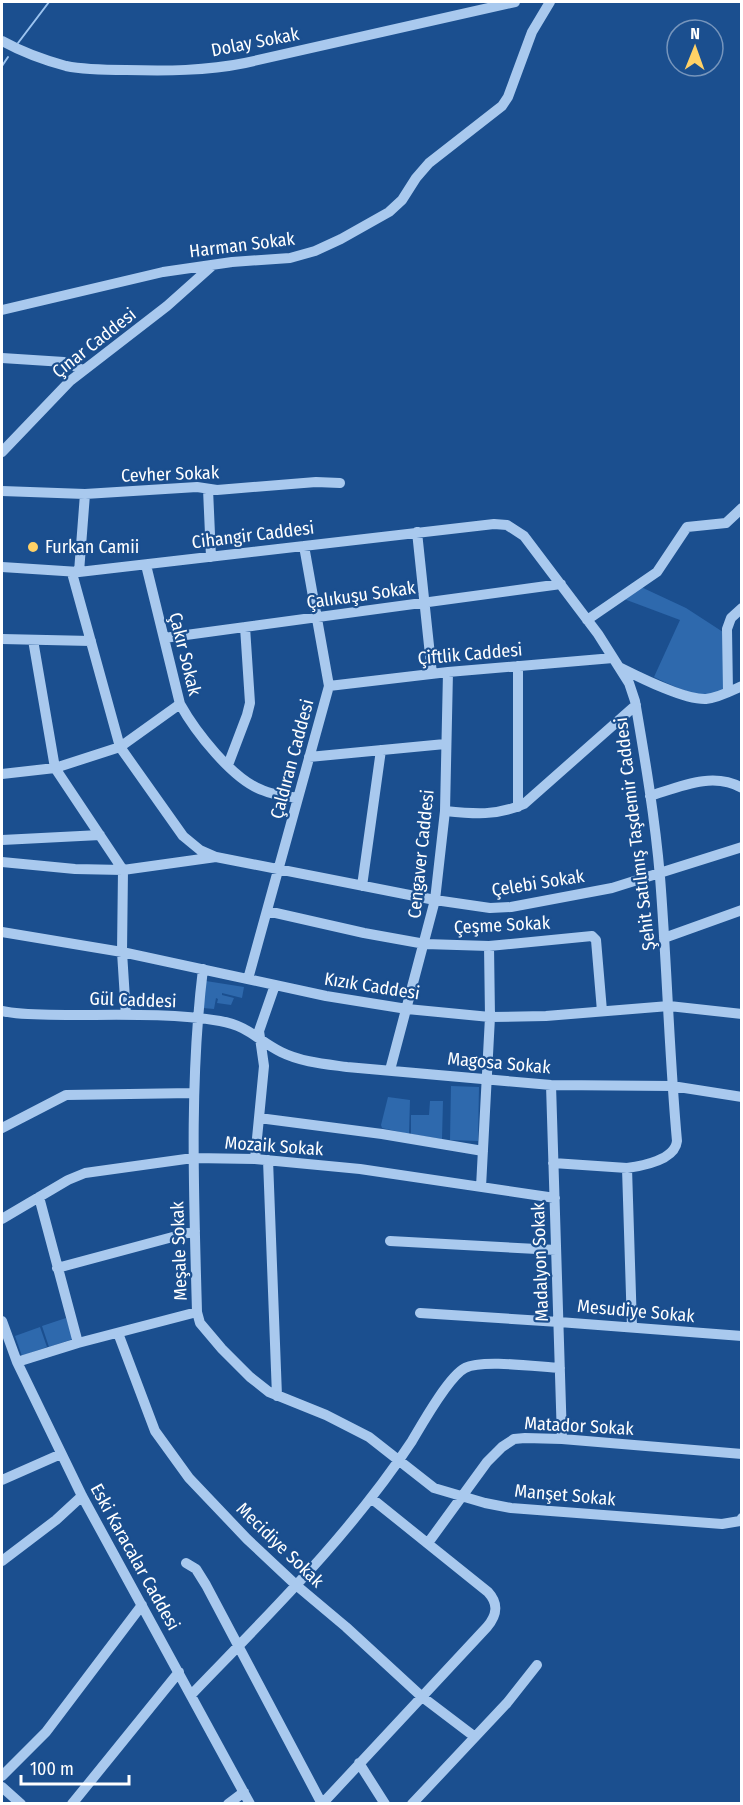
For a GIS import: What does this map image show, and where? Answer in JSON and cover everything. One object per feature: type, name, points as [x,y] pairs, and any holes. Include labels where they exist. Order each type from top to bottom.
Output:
[{"type":"street","name":"Dolay Sokak","points":[[2,41],[26,53],[66,66],[161,71],[209,69],[245,63],[515,2]]},
{"type":"street","name":"Harman Sokak","points":[[2,310],[143,276],[213,265],[297,257],[341,239],[389,212],[402,200],[429,163],[502,106],[508,97],[532,32],[550,2]]},
{"type":"street","name":"Çınar Caddesi","points":[[2,452],[55,395],[83,370],[167,306],[213,265]]},
{"type":"street","points":[[2,358],[64,362],[83,370]]},
{"type":"street","name":"Cevher Sokak","points":[[2,491],[85,494],[193,488],[217,490],[316,482],[340,483]]},
{"type":"street","points":[[208,489],[211,557]]},
{"type":"street","points":[[85,494],[75,572],[120,747],[183,836],[200,850],[216,857]]},
{"type":"street","points":[[587,620],[657,572],[687,527],[726,523],[741,508]]},
{"type":"street","name":"Cihangir Caddesi","points":[[2,567],[75,572],[417,532],[494,524],[507,525]]},
{"type":"street","name":"Şehit Satılmış Taşdemir Caddesi","points":[[507,525],[524,536],[587,620],[629,683],[636,705],[660,874],[677,1147],[663,1158],[627,1168]]},
{"type":"street","points":[[417,532],[432,674]]},
{"type":"street","name":"Çaldıran Caddesi","points":[[248,979],[329,686],[304,546]]},
{"type":"street","name":"Çakır Sokak","points":[[146,565],[180,704],[195,729],[243,779],[262,790],[298,798]]},
{"type":"street","name":"Çalıkuşu Sokak","points":[[164,638],[561,585]]},
{"type":"street","points":[[728,692],[727,628],[731,618],[741,608]]},
{"type":"street","points":[[228,765],[248,715],[250,703],[245,627]]},
{"type":"street","points":[[2,639],[91,641]]},
{"type":"street","points":[[33,640],[55,768],[123,870],[122,952],[126,1015]]},
{"type":"street","points":[[616,662],[654,683],[694,697],[710,698],[741,686]]},
{"type":"street","name":"Çiftlik Caddesi","points":[[329,686],[518,666],[616,662]]},
{"type":"street","points":[[518,666],[518,807]]},
{"type":"street","name":"Cengaver Caddesi","points":[[390,1070],[435,900],[445,811],[448,672]]},
{"type":"street","points":[[2,774],[55,768],[120,747],[180,704]]},
{"type":"street","points":[[445,811],[492,814],[524,804],[636,705]]},
{"type":"street","points":[[309,757],[445,744]]},
{"type":"street","points":[[362,886],[381,750]]},
{"type":"street","points":[[650,796],[704,781],[718,780],[741,787]]},
{"type":"street","points":[[2,840],[100,835]]},
{"type":"street","name":"Çelebi Sokak","points":[[216,857],[278,871],[476,907],[511,906],[612,888],[741,847]]},
{"type":"street","points":[[2,862],[75,869],[123,870],[216,857]]},
{"type":"street","points":[[664,938],[741,910]]},
{"type":"street","name":"Çeşme Sokak","points":[[267,911],[425,944],[489,946],[592,936],[596,940],[602,1011]]},
{"type":"street","name":"Kızık Caddesi","points":[[2,932],[122,952],[326,996],[407,1009],[490,1017],[669,1006],[741,1014]]},
{"type":"street","points":[[481,1187],[490,1017],[489,946]]},
{"type":"street","name":"Meşale Sokak","points":[[203,969],[197,1018],[193,1093],[197,1312],[200,1323],[222,1349],[262,1388],[354,1428],[400,1459]]},
{"type":"street","points":[[255,1159],[264,1066],[260,1025],[275,985]]},
{"type":"street","name":"Gül Caddesi","points":[[2,1011],[27,1014],[197,1018],[240,1026],[260,1037]]},
{"type":"street","name":"Magosa Sokak","points":[[260,1037],[273,1048],[295,1058],[330,1065],[551,1085],[672,1086],[741,1097]]},
{"type":"street","name":"Madalyon Sokak","points":[[551,1085],[562,1439]]},
{"type":"street","points":[[2,1128],[66,1095],[193,1093]]},
{"type":"street","points":[[259,1118],[483,1150]]},
{"type":"street","name":"Mozaik Sokak","points":[[2,1219],[85,1173],[193,1158],[255,1159],[360,1169],[555,1198]]},
{"type":"street","points":[[268,1160],[277,1396]]},
{"type":"street","points":[[553,1163],[627,1168],[632,1327]]},
{"type":"street","points":[[39,1197],[78,1343]]},
{"type":"street","points":[[57,1268],[195,1232]]},
{"type":"street","points":[[390,1241],[556,1250]]},
{"type":"street","points":[[17,1362],[78,1343],[197,1312]]},
{"type":"street","name":"Mesudiye Sokak","points":[[420,1314],[741,1336]]},
{"type":"street","name":"Eski Karacalar Caddesi","points":[[2,1321],[7,1353],[17,1362],[82,1496],[250,1803]]},
{"type":"street","name":"Mecidiye Sokak","points":[[118,1333],[150,1421],[166,1448],[189,1478],[247,1539],[296,1585],[421,1696],[475,1737]]},
{"type":"street","points":[[191,1695],[342,1536],[400,1459],[442,1394],[465,1368],[480,1364],[560,1368]]},
{"type":"street","name":"Matador Sokak","points":[[428,1543],[487,1462],[508,1442],[525,1437],[741,1454]]},
{"type":"street","points":[[2,1480],[61,1454]]},
{"type":"street","name":"Manşet Sokak","points":[[400,1459],[434,1488],[511,1508],[722,1524],[741,1519]]},
{"type":"street","points":[[2,1562],[56,1520],[82,1496]]},
{"type":"street","points":[[186,1563],[196,1569],[206,1585],[322,1803],[490,1623],[496,1613],[495,1601],[488,1592],[371,1498]]},
{"type":"street","points":[[2,1776],[46,1732],[142,1605]]},
{"type":"street","points":[[412,1803],[475,1737],[537,1665]]},
{"type":"street","points":[[72,1803],[179,1672]]},
{"type":"street","points":[[359,1763],[385,1803]]},
{"type":"street","points":[[2,1787],[21,1803]]},
{"type":"street","points":[[228,1803],[244,1792]]},
{"type":"shaded area","points":[[641,587],[686,608],[723,632],[725,687],[709,695],[700,694],[680,689],[654,677],[680,620],[624,599]]},
{"type":"shaded area","points":[[206,981],[244,987],[242,998],[222,993],[222,995],[234,998],[231,1005],[217,1003],[216,998],[214,1009],[203,1008]]},
{"type":"shaded area","points":[[451,1086],[479,1087],[478,1141],[450,1140]]},
{"type":"shaded area","points":[[388,1097],[410,1100],[409,1134],[382,1128]]},
{"type":"shaded area","points":[[430,1101],[443,1101],[442,1139],[411,1134],[411,1115],[429,1115]]},
{"type":"shaded area","points":[[66,1318],[73,1339],[49,1347],[42,1326]]},
{"type":"shaded area","points":[[40,1327],[47,1347],[22,1356],[15,1336]]},
{"type":"waterway","points":[[18,43],[49,2]]},
{"type":"waterway","points":[[2,66],[8,57]]},
{"type":"place","name":"Furkan Camii","points":[[33,547]]}]
